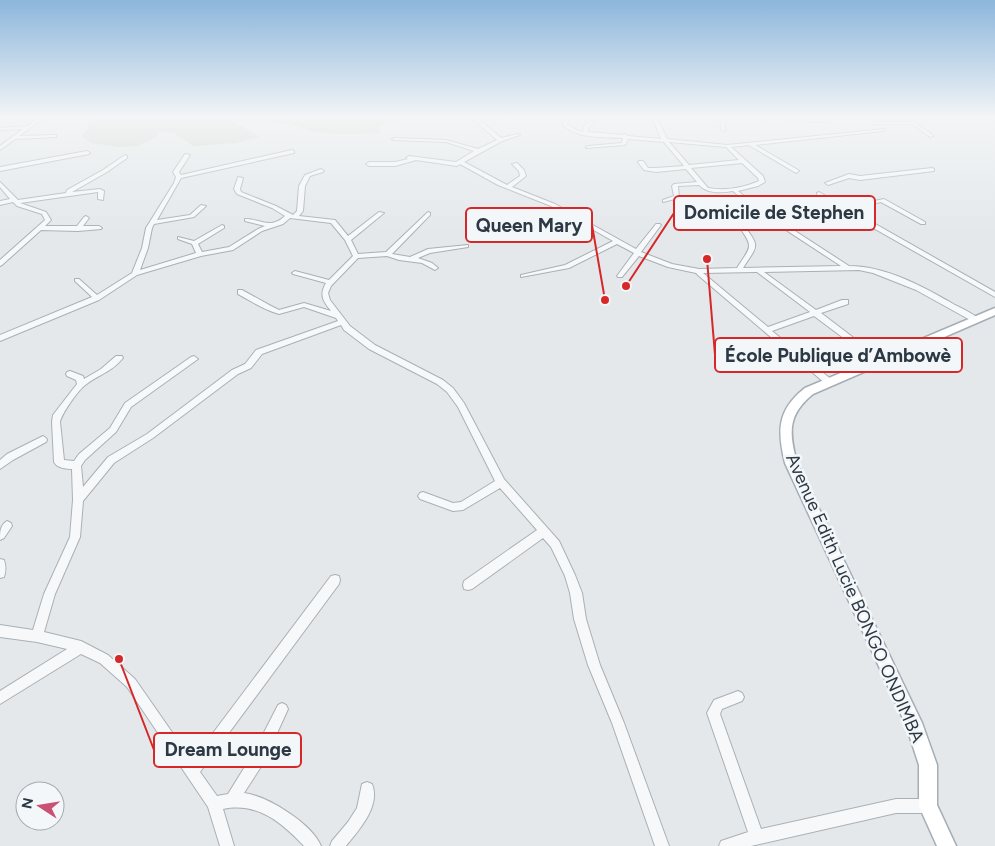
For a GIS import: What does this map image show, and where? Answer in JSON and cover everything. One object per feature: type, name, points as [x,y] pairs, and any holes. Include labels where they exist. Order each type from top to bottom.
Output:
[{"type":"main road","name":"Avenue Edith Lucie BONGO ONDIMBA","points":[[928,806],[928,765],[914,722],[791,464],[787,452],[785,423],[789,411],[802,396],[828,382],[995,311]]},
{"type":"main road","points":[[928,806],[947,846]]},
{"type":"street","points":[[0,169],[74,155]]},
{"type":"street","points":[[135,274],[152,223],[177,183],[179,177],[176,172],[187,155]]},
{"type":"street","points":[[179,177],[276,155]]},
{"type":"street","points":[[409,158],[452,164],[460,162],[470,155]]},
{"type":"street","points":[[678,155],[708,190],[733,189],[762,182],[761,177],[738,155]]},
{"type":"street","points":[[770,155],[796,171]]},
{"type":"street","points":[[68,194],[69,191],[90,178],[109,170],[125,157]]},
{"type":"street","points":[[369,164],[395,164],[416,159]]},
{"type":"street","points":[[642,162],[646,169],[651,170],[744,161]]},
{"type":"street","points":[[460,162],[508,187],[553,205],[616,242],[670,266],[699,270],[759,271],[846,267],[878,272],[934,296],[975,319]]},
{"type":"street","points":[[508,187],[523,176],[521,170],[515,164]]},
{"type":"street","points":[[828,183],[849,176],[860,178],[932,170]]},
{"type":"street","points":[[0,338],[97,298],[135,274],[200,254],[231,249],[300,211],[302,186],[308,175],[321,172]]},
{"type":"street","points":[[240,178],[237,188],[238,193],[292,216],[333,221],[348,240],[356,256]]},
{"type":"street","points":[[665,201],[677,197],[676,185],[700,183]]},
{"type":"street","points":[[0,184],[14,201],[46,215],[48,220],[0,264]]},
{"type":"street","points":[[733,189],[760,210],[846,267]]},
{"type":"street","points":[[0,203],[98,190],[101,191],[101,200]]},
{"type":"street","points":[[819,194],[995,295]]},
{"type":"street","points":[[846,208],[882,200],[923,223]]},
{"type":"street","points":[[152,223],[192,216],[203,206]]},
{"type":"street","points":[[760,210],[768,207]]},
{"type":"street","points":[[816,207],[854,229],[864,230],[875,227]]},
{"type":"street","points":[[348,240],[381,212]]},
{"type":"street","points":[[388,254],[428,214]]},
{"type":"street","points":[[78,229],[86,218]]},
{"type":"street","points":[[247,220],[270,226]]},
{"type":"street","points":[[620,276],[658,225]]},
{"type":"street","points":[[40,228],[98,228]]},
{"type":"street","points":[[195,244],[222,228]]},
{"type":"street","points":[[739,270],[753,248],[752,240],[742,228]]},
{"type":"street","points":[[180,238],[195,244],[200,254]]},
{"type":"street","points":[[523,276],[568,267],[597,254],[616,242]]},
{"type":"street","points":[[410,260],[428,251],[466,246]]},
{"type":"street","points":[[435,268],[423,261],[410,260],[388,254],[356,256],[331,282],[325,293],[326,300],[339,319],[372,347],[440,382],[450,390],[461,405],[501,482],[555,544],[570,575],[594,666],[618,724],[662,846]]},
{"type":"street","points":[[699,270],[701,275],[828,382]]},
{"type":"street","points":[[759,271],[880,361]]},
{"type":"street","points":[[295,273],[331,282]]},
{"type":"street","points":[[77,280],[97,298]]},
{"type":"street","points":[[240,292],[268,308],[280,312],[304,304],[339,319]]},
{"type":"street","points":[[767,330],[845,302]]},
{"type":"street","points":[[78,500],[111,460],[150,436],[235,372],[248,366],[260,352],[339,319]]},
{"type":"street","points":[[76,465],[66,465],[58,462],[56,422],[61,408],[81,384],[104,371],[119,358]]},
{"type":"street","points":[[37,636],[50,594],[75,537],[78,500],[76,465],[82,457],[112,430],[128,405],[194,359]]},
{"type":"street","points":[[70,374],[80,378],[81,384]]},
{"type":"street","points":[[0,465],[43,440]]},
{"type":"street","points":[[423,496],[453,507],[463,506],[501,482]]},
{"type":"street","points":[[0,535],[7,526]]},
{"type":"street","points":[[468,585],[544,531]]},
{"type":"street","points":[[0,564],[0,574]]},
{"type":"street","points":[[192,772],[335,580]]},
{"type":"street","points":[[0,631],[37,636],[81,647],[104,659],[131,682],[214,804],[227,846]]},
{"type":"street","points":[[0,698],[81,647]]},
{"type":"street","points":[[738,698],[718,704],[713,713],[757,837]]},
{"type":"street","points":[[232,800],[259,757],[282,709]]},
{"type":"street","points":[[337,846],[362,813],[367,798],[366,789]]},
{"type":"street","points":[[214,804],[232,800],[255,802],[283,818],[314,846]]},
{"type":"street","points":[[726,846],[757,837],[896,806],[928,806]]},
{"type":"waterway","points":[[680,214],[700,209],[740,209],[769,199]]},
{"type":"place","name":"École Publique d’Ambowè","points":[[707,259]]},
{"type":"place","name":"Domicile de Stephen","points":[[626,286]]},
{"type":"place","name":"Queen Mary","points":[[605,300]]},
{"type":"place","name":"Dream Lounge","points":[[119,659]]}]
